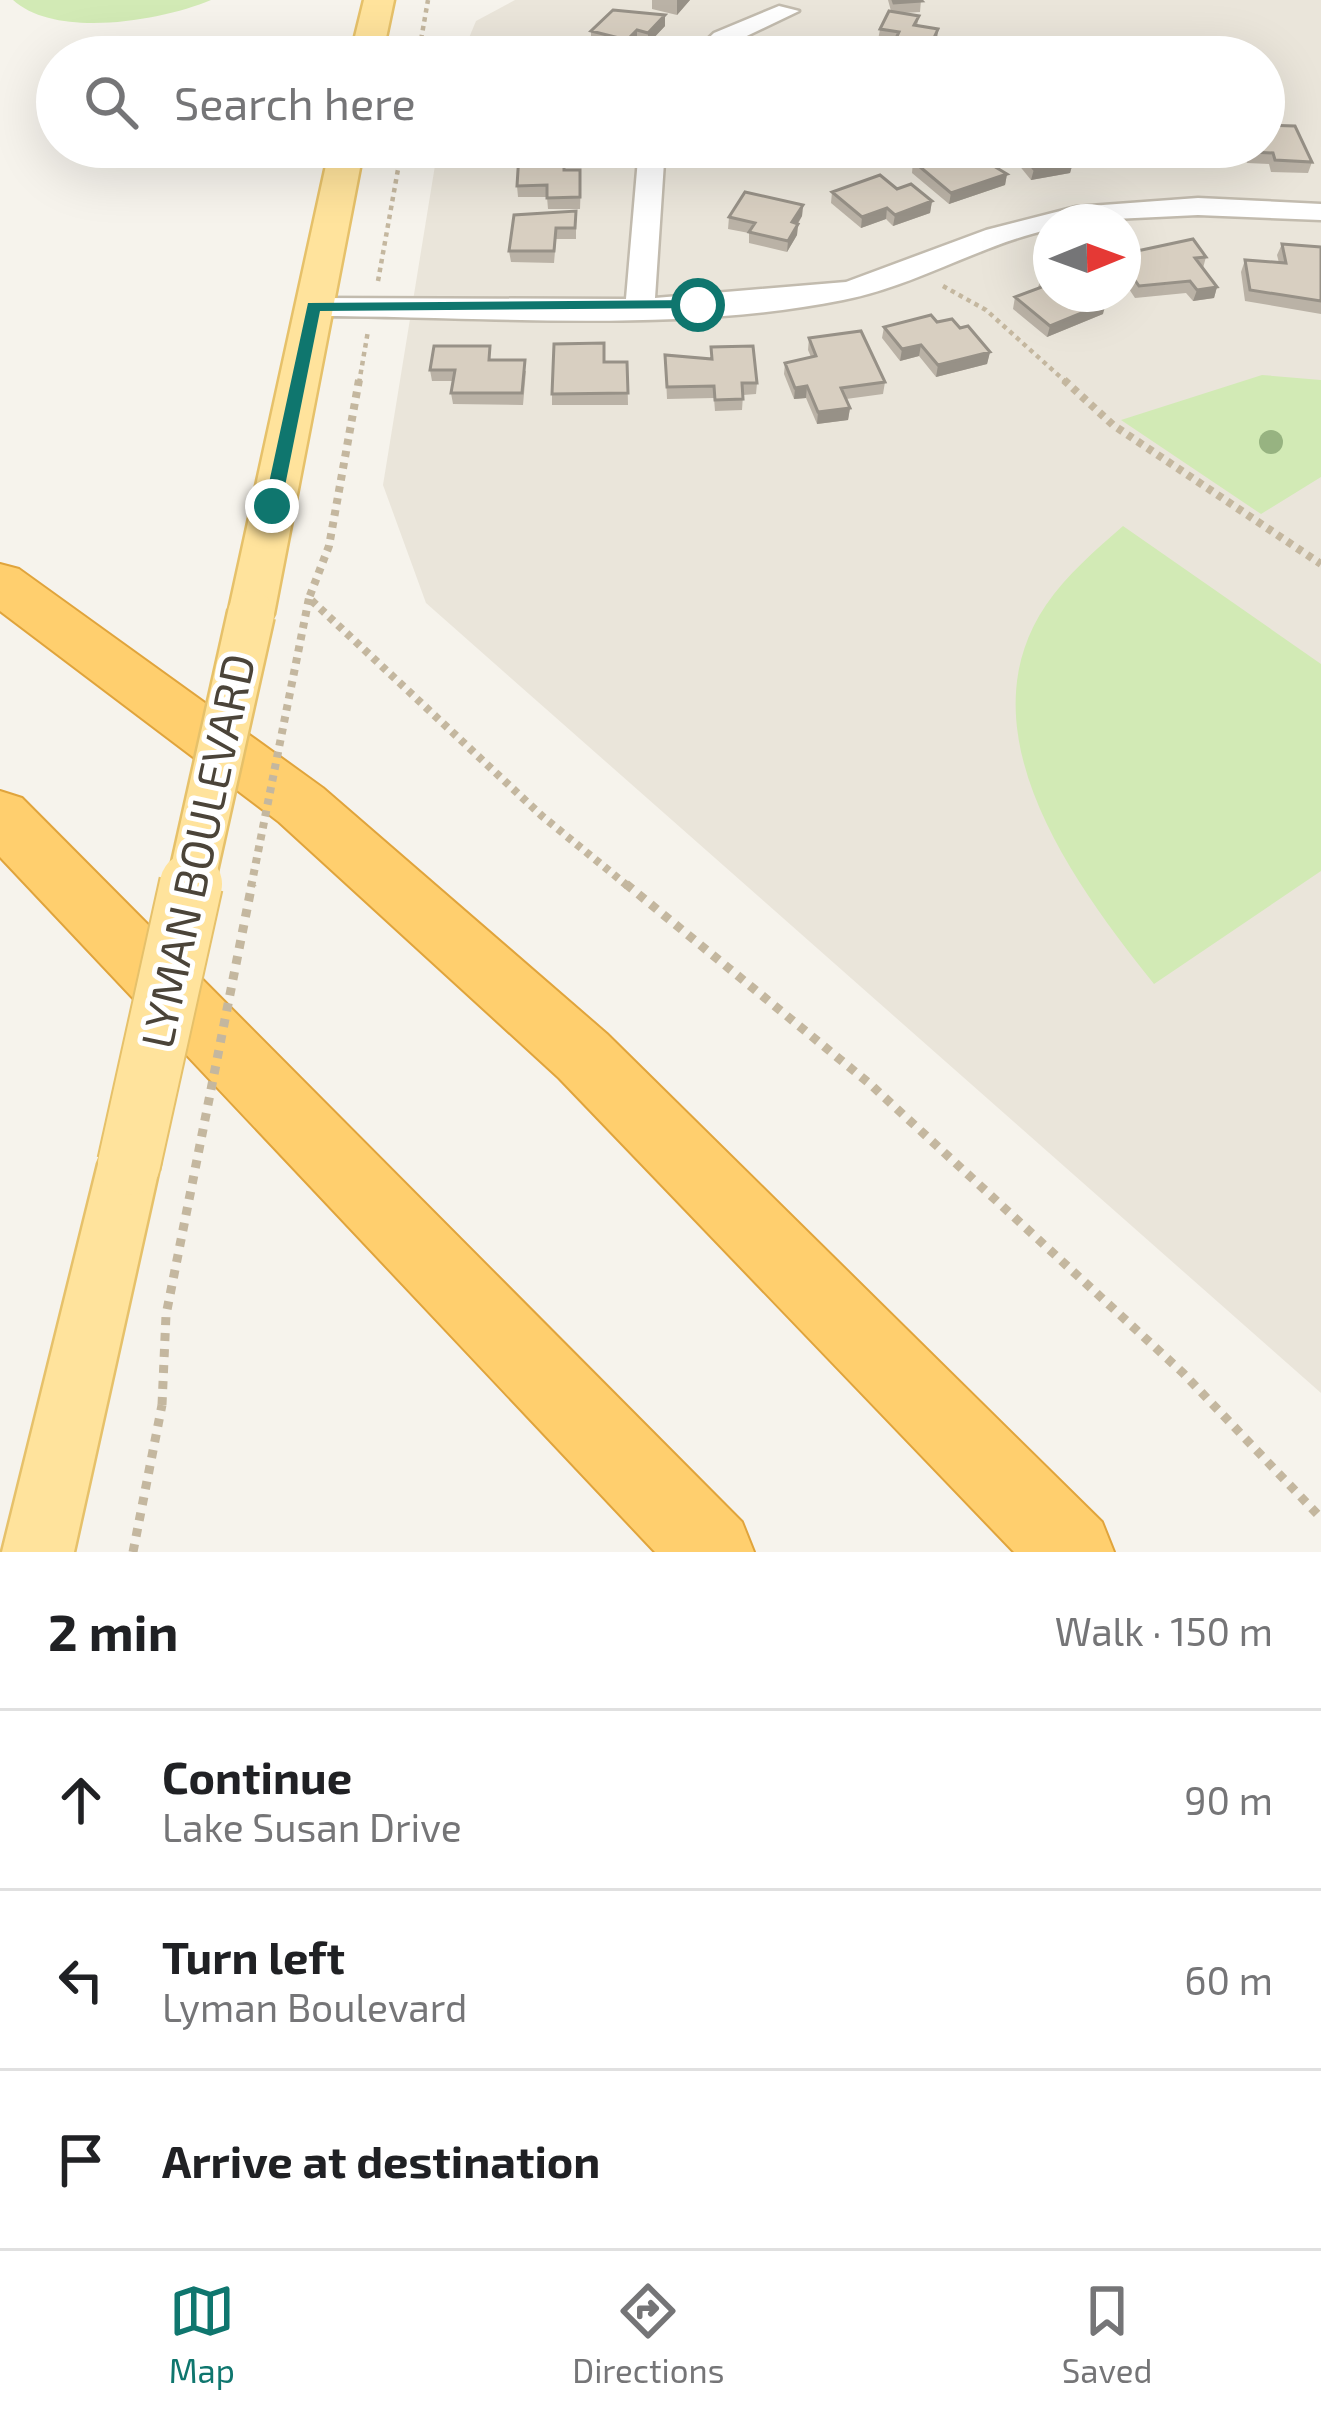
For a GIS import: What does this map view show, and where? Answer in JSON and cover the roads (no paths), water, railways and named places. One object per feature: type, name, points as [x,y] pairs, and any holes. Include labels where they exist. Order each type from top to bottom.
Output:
[{"type":"highway","points":[[0,583],[301,806],[584,1056],[1072,1552]]},
{"type":"highway","points":[[0,816],[712,1552]]},
{"type":"main road","points":[[371,36],[379,0]]},
{"type":"main road","name":"LYMAN BOULEVARD","points":[[38,1552],[251,614],[343,168]]},
{"type":"street","points":[[728,36],[788,11]]},
{"type":"street","points":[[640,305],[650,168]]},
{"type":"street","points":[[313,307],[640,305],[828,295],[915,271],[998,236],[1092,211],[1165,206],[1321,212]]}]
